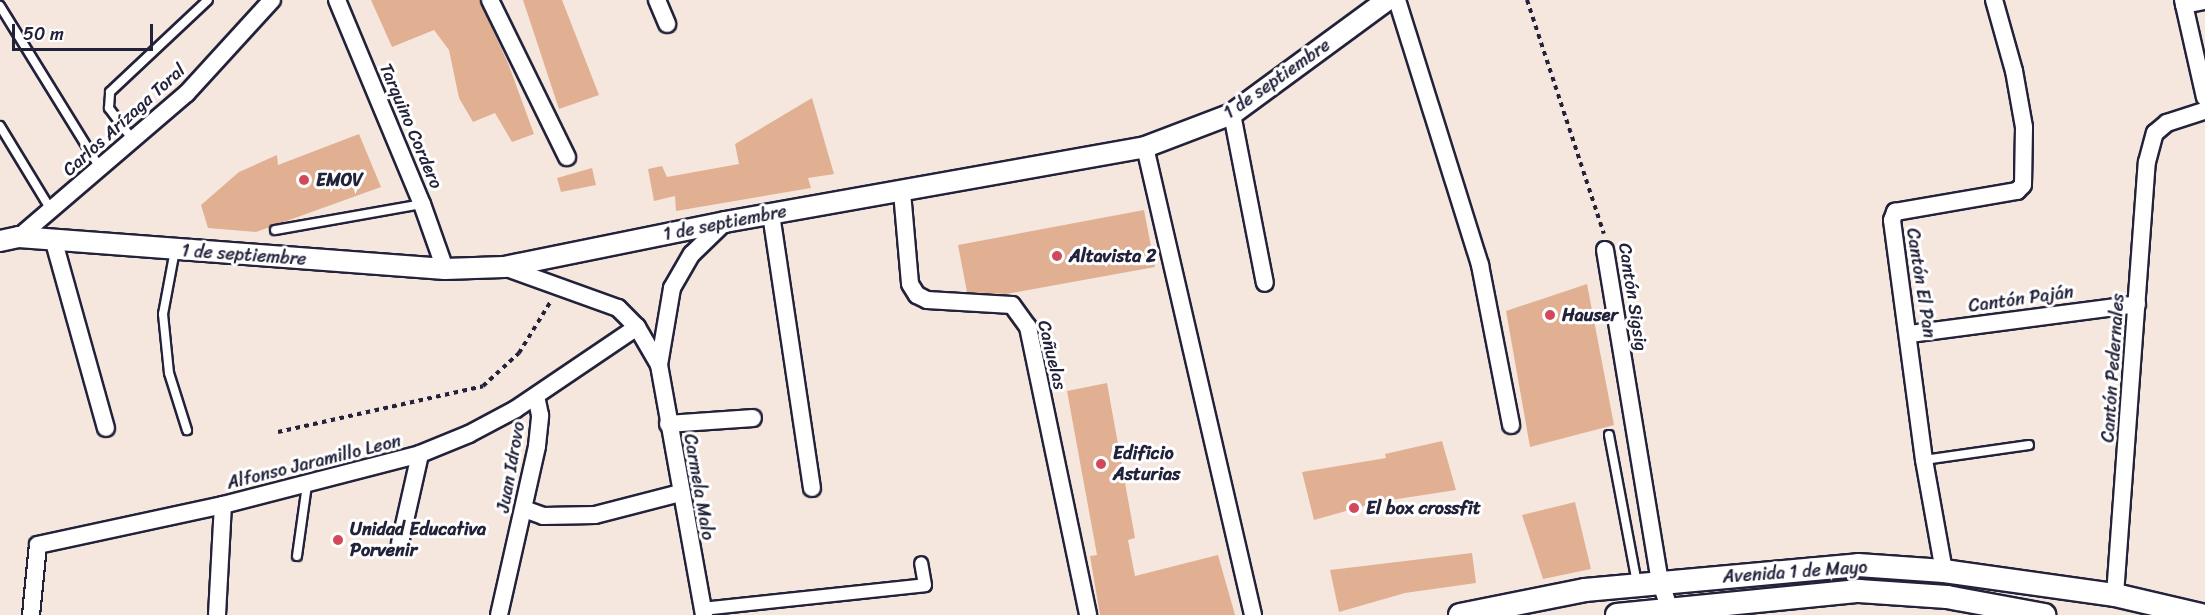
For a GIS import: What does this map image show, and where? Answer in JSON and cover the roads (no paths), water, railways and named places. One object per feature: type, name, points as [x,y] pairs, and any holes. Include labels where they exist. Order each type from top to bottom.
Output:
[{"type":"main road","name":"Avenida 1 de Mayo","points":[[1460,615],[1660,581],[1858,565],[1944,571],[2115,595],[2201,615]]},
{"type":"main road","name":"Avenida 1 de Mayo","points":[[1617,615],[1669,608],[1859,591],[1947,597],[2044,615]]},
{"type":"street","name":"Carlos Arízaga Toral","points":[[19,237],[187,93],[273,0]]},
{"type":"street","name":"Tarquino Cordero","points":[[337,0],[422,204],[445,269]]},
{"type":"street","points":[[490,0],[567,157]]},
{"type":"street","points":[[657,0],[667,24]]},
{"type":"street","name":"1 de septiembre","points":[[19,237],[54,242],[445,269],[504,267],[725,222],[1145,147],[1233,114],[1387,0]]},
{"type":"street","points":[[1397,0],[1480,265],[1511,425]]},
{"type":"street","name":"Cantón El Pan","points":[[1944,571],[1924,460],[1910,334],[1892,220],[1896,212],[2017,191],[2023,185],[2024,127],[2014,70],[1994,0]]},
{"type":"street","points":[[2205,2],[2183,3],[2205,98]]},
{"type":"street","name":"Cantón Pedernales","points":[[2115,595],[2151,144],[2155,133],[2167,123],[2205,111]]},
{"type":"street","points":[[1233,114],[1265,283]]},
{"type":"street","points":[[1145,147],[1252,615]]},
{"type":"street","name":"Cañuelas","points":[[902,192],[910,284],[917,295],[927,300],[1012,305],[1028,327],[1088,615]]},
{"type":"street","points":[[771,214],[812,488]]},
{"type":"street","name":"Carmela Malo","points":[[658,365],[672,288],[692,254],[725,222]]},
{"type":"street","points":[[0,241],[19,237]]},
{"type":"street","points":[[54,242],[106,428]]},
{"type":"street","name":"Cantón Sigsig","points":[[1605,250],[1660,581],[1669,608]]},
{"type":"street","name":"Carmela Malo","points":[[504,267],[618,309],[637,327],[658,365],[703,612]]},
{"type":"street","name":"Cantón Paján","points":[[1910,334],[2137,304]]},
{"type":"street","name":"Alfonso Jaramillo Leon","points":[[31,615],[38,545],[223,506],[420,454],[470,434],[536,396],[637,327]]},
{"type":"street","name":"Juan Idrovo","points":[[503,614],[537,446],[540,415],[536,396]]},
{"type":"street","points":[[668,424],[753,418]]},
{"type":"street","points":[[400,543],[420,454]]},
{"type":"street","points":[[524,509],[543,516],[595,515],[680,493]]},
{"type":"street","points":[[217,615],[223,506]]},
{"type":"street","points":[[703,612],[925,585],[921,563]]},
{"type":"lane","points":[[133,140],[109,108],[110,92],[208,0]]},
{"type":"lane","points":[[0,6],[100,169]]},
{"type":"lane","points":[[0,126],[51,211]]},
{"type":"lane","points":[[275,230],[422,204]]},
{"type":"lane","points":[[175,250],[163,314],[170,373],[187,430]]},
{"type":"lane","points":[[1608,435],[1637,584]]},
{"type":"lane","points":[[1924,460],[2029,445]]},
{"type":"lane","points":[[297,556],[307,485]]},
{"type":"place","name":"EMOV","points":[[304,180]]},
{"type":"place","name":"Altavista 2","points":[[1057,256]]},
{"type":"place","name":"Hauser","points":[[1550,315]]},
{"type":"place","name":"Edificio Asturias","points":[[1101,464]]},
{"type":"place","name":"El box crossfit","points":[[1354,508]]},
{"type":"place","name":"Unidad Educativa Porvenir","points":[[338,540]]}]
